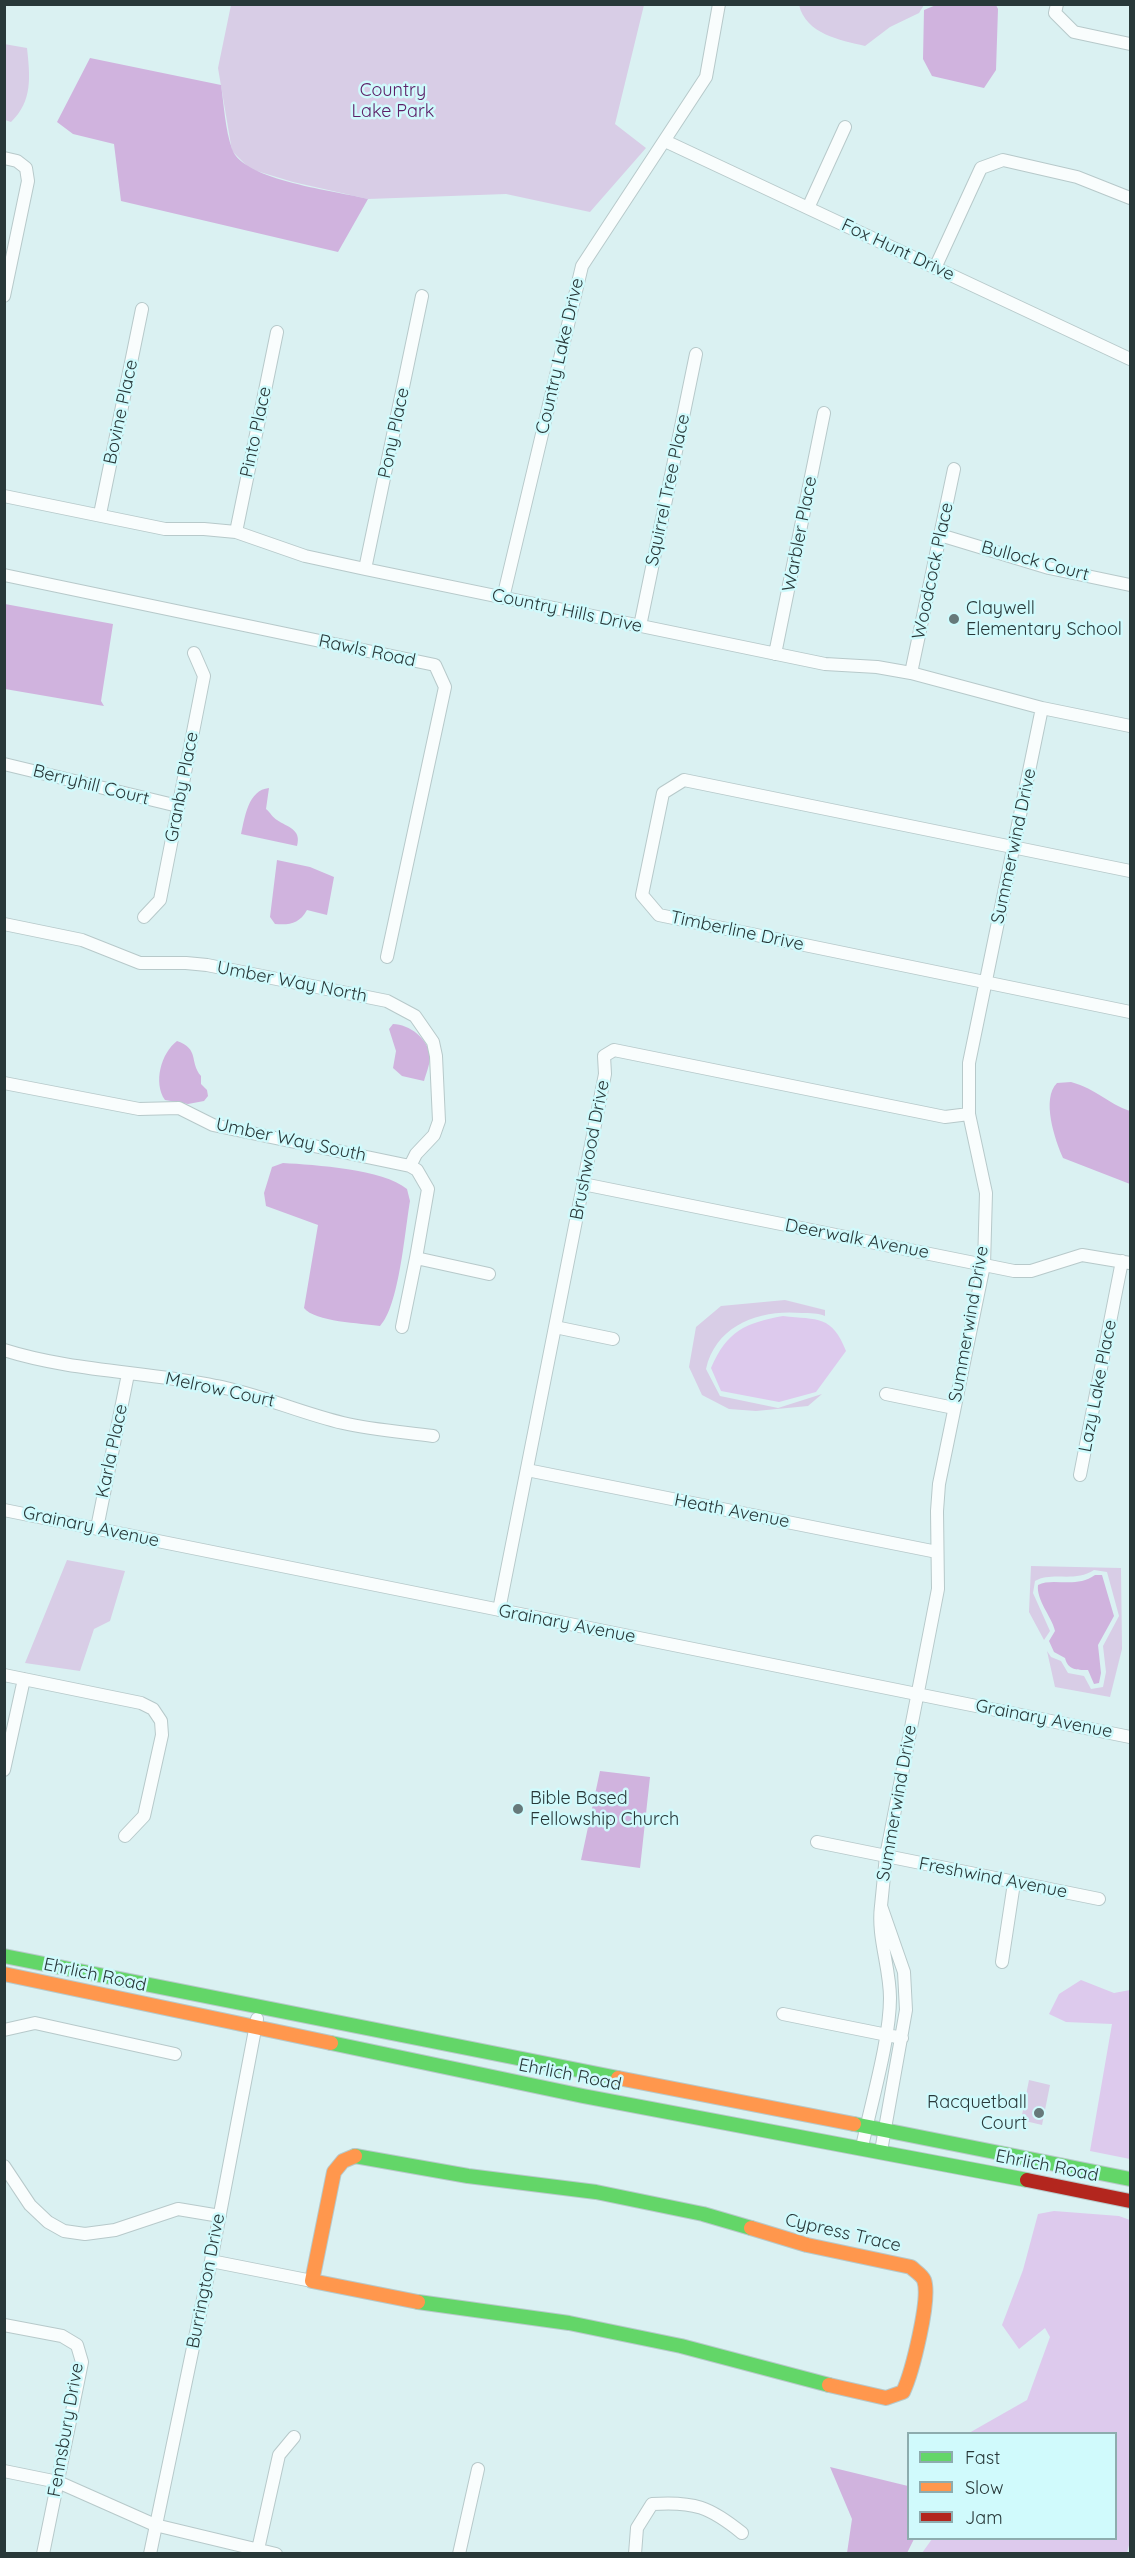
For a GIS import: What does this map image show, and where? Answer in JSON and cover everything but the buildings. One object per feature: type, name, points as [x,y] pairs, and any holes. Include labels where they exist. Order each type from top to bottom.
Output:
[{"type":"main road","name":"Ehrlich Road","points":[[4,1956],[259,2008],[867,2125],[1131,2180]]},
{"type":"main road","name":"Ehrlich Road","points":[[4,1974],[583,2096],[862,2147],[1131,2200]]},
{"type":"main road","name":"Cypress Trace","points":[[355,2156],[468,2176],[596,2192],[703,2214],[807,2245],[911,2267],[924,2278],[927,2295],[909,2379],[903,2392],[886,2398],[786,2376],[681,2346],[569,2322],[438,2306],[312,2281],[334,2172],[343,2161],[355,2156]]},
{"type":"street","name":"Country Lake Drive","points":[[503,598],[582,266],[706,77],[719,4]]},
{"type":"street","points":[[1057,4],[1055,13],[1074,32],[1131,44]]},
{"type":"street","points":[[808,208],[845,126]]},
{"type":"street","name":"Fox Hunt Drive","points":[[665,141],[1131,359]]},
{"type":"street","points":[[4,158],[17,161],[26,168],[28,182],[4,296]]},
{"type":"street","points":[[935,268],[981,168],[1003,160],[1077,177],[1131,198]]},
{"type":"street","name":"Pony Place","points":[[365,569],[422,296]]},
{"type":"street","name":"Bovine Place","points":[[100,514],[142,309]]},
{"type":"street","name":"Pinto Place","points":[[236,532],[277,332]]},
{"type":"street","name":"Squirrel Tree Place","points":[[640,626],[696,354]]},
{"type":"street","name":"Warbler Place","points":[[775,654],[824,413]]},
{"type":"street","name":"Woodcock Place","points":[[911,673],[954,469]]},
{"type":"street","name":"Country Hills Drive","points":[[4,496],[165,529],[236,532],[305,556],[825,664],[877,667],[911,673],[1042,708],[1131,726]]},
{"type":"street","name":"Bullock Court","points":[[940,535],[1049,568],[1131,585]]},
{"type":"street","name":"Rawls Road","points":[[4,575],[435,665],[445,687],[387,957]]},
{"type":"street","name":"Granby Place","points":[[144,917],[160,900],[204,676],[194,653]]},
{"type":"street","name":"Summerwind Drive","points":[[862,2147],[885,2035],[890,1997],[879,1921],[886,1856],[939,1589],[937,1552],[939,1484],[984,1264],[986,1193],[969,1114],[969,1063],[1042,708]]},
{"type":"street","name":"Berryhill Court","points":[[4,764],[178,806]]},
{"type":"street","name":"Timberline Drive","points":[[1131,871],[684,780],[663,793],[642,895],[659,915],[1131,1012]]},
{"type":"street","name":"Umber Way North","points":[[4,924],[82,940],[140,963],[207,965],[387,1001],[403,1007],[415,1016],[433,1042],[440,1109],[434,1135],[416,1154],[410,1166]]},
{"type":"street","name":"Brushwood Drive","points":[[499,1610],[605,1074],[604,1056],[614,1050],[945,1117],[969,1114]]},
{"type":"street","name":"Umber Way South","points":[[4,1083],[133,1108],[178,1108],[213,1125],[410,1166]]},
{"type":"street","points":[[402,1327],[428,1189],[417,1170],[410,1166]]},
{"type":"street","name":"Deerwalk Avenue","points":[[584,1184],[1014,1271],[1031,1271],[1082,1255],[1126,1262]]},
{"type":"street","points":[[416,1258],[489,1274]]},
{"type":"street","name":"Lazy Lake Place","points":[[1080,1474],[1126,1262]]},
{"type":"street","points":[[555,1327],[613,1339]]},
{"type":"street","name":"Melrow Court","points":[[4,1350],[82,1369],[217,1386],[252,1394],[341,1422],[434,1436]]},
{"type":"street","name":"Karla Place","points":[[97,1528],[128,1374]]},
{"type":"street","points":[[886,1394],[954,1408]]},
{"type":"street","name":"Heath Avenue","points":[[527,1470],[937,1552]]},
{"type":"street","name":"Grainary Avenue","points":[[4,1510],[1131,1737]]},
{"type":"street","points":[[4,1675],[141,1703],[153,1709],[161,1721],[162,1735],[144,1816],[126,1836]]},
{"type":"street","points":[[4,1770],[24,1679]]},
{"type":"street","name":"Freshwind Avenue","points":[[817,1842],[1100,1899]]},
{"type":"street","points":[[1002,1962],[1014,1883]]},
{"type":"street","name":"Summerwind Drive","points":[[880,1906],[904,1972],[906,2010],[881,2151]]},
{"type":"street","name":"Burrington Drive","points":[[150,2553],[220,2216],[259,2008]]},
{"type":"street","points":[[783,2014],[902,2038]]},
{"type":"street","points":[[4,2030],[35,2023],[175,2054]]},
{"type":"street","points":[[4,2166],[30,2205],[48,2222],[64,2231],[85,2234],[115,2230],[178,2209],[220,2216]]},
{"type":"street","name":"Cypress Trace","points":[[211,2261],[312,2281]]},
{"type":"street","name":"Fennsbury Drive","points":[[4,2325],[62,2336],[77,2345],[82,2362],[43,2553]]},
{"type":"street","points":[[258,2551],[279,2456],[294,2437]]},
{"type":"street","points":[[459,2553],[478,2469]]},
{"type":"street","points":[[4,2471],[58,2482],[155,2525],[258,2551],[276,2553]]},
{"type":"street","points":[[635,2553],[637,2528],[652,2504],[677,2502],[716,2512],[742,2533]]},
{"type":"green space","points":[[799,4],[924,5],[919,13],[890,27],[865,46],[835,38],[816,29],[803,15]]},
{"type":"green space","name":"Country Lake Park","points":[[231,5],[644,5],[615,124],[646,148],[590,212],[506,194],[368,199],[293,182],[250,169],[232,151],[218,68]]},
{"type":"green space","points":[[4,44],[27,48],[28,58],[27,97],[11,122],[5,120]]},
{"type":"green space","points":[[785,1300],[825,1310],[825,1316],[814,1313],[787,1312],[756,1317],[742,1323],[730,1330],[719,1341],[706,1369],[720,1396],[778,1408],[822,1394],[808,1406],[756,1411],[729,1409],[702,1395],[689,1367],[696,1327],[721,1306]]},
{"type":"green space","points":[[67,1560],[125,1571],[110,1621],[94,1629],[80,1671],[25,1663]]},
{"type":"green space","points":[[1031,1566],[1121,1568],[1122,1649],[1110,1697],[1055,1687],[1047,1651],[1051,1657],[1061,1661],[1068,1673],[1084,1676],[1091,1689],[1103,1687],[1106,1672],[1103,1646],[1119,1616],[1107,1572],[1094,1570],[1079,1576],[1049,1577],[1035,1581],[1033,1593],[1050,1631],[1044,1640],[1029,1612]]},
{"type":"green space","points":[[1029,2080],[1050,2085],[1042,2125],[1021,2120]]},
{"type":"shaded area","points":[[936,5],[996,5],[998,9],[996,70],[984,88],[932,76],[923,59],[924,10]]},
{"type":"shaded area","points":[[90,58],[221,85],[226,125],[232,149],[240,160],[272,177],[368,199],[338,252],[121,201],[114,144],[73,134],[57,122]]},
{"type":"shaded area","points":[[5,604],[113,624],[101,701],[104,706],[5,689]]},
{"type":"shaded area","points":[[269,788],[266,809],[276,819],[296,832],[297,846],[241,834],[252,799],[262,790]]},
{"type":"shaded area","points":[[277,860],[310,867],[334,877],[327,915],[307,910],[294,923],[275,924],[270,917]]},
{"type":"shaded area","points":[[393,1024],[411,1030],[426,1044],[430,1057],[424,1081],[402,1076],[393,1068],[396,1051],[389,1029]]},
{"type":"shaded area","points":[[177,1041],[192,1052],[195,1066],[201,1076],[201,1084],[207,1090],[208,1096],[204,1101],[188,1104],[165,1100],[161,1093],[160,1069],[171,1046]]},
{"type":"shaded area","points":[[1071,1082],[1088,1088],[1130,1111],[1130,1184],[1063,1158],[1053,1131],[1050,1099],[1057,1083]]},
{"type":"shaded area","points":[[283,1163],[366,1173],[396,1182],[407,1189],[410,1201],[397,1286],[387,1316],[380,1326],[328,1319],[310,1313],[304,1308],[318,1225],[266,1206],[264,1193],[272,1167]]},
{"type":"shaded area","points":[[783,1316],[815,1319],[829,1325],[841,1339],[846,1351],[816,1392],[779,1402],[721,1391],[711,1368],[724,1345],[731,1337],[748,1326]]},
{"type":"shaded area","points":[[1095,1575],[1102,1575],[1114,1616],[1098,1645],[1101,1673],[1099,1683],[1094,1684],[1088,1670],[1073,1668],[1068,1665],[1065,1658],[1054,1652],[1049,1641],[1055,1631],[1039,1597],[1038,1585],[1080,1581]]},
{"type":"shaded area","points":[[600,1771],[650,1777],[640,1868],[581,1860]]},
{"type":"shaded area","points":[[1081,1980],[1114,1993],[1130,1990],[1130,2159],[1090,2151],[1112,2024],[1066,2022],[1049,2014],[1059,1994]]},
{"type":"shaded area","points":[[1054,2211],[1119,2216],[1130,2220],[1130,2541],[1127,2553],[922,2553],[931,2540],[1117,2540],[1117,2432],[971,2432],[1027,2400],[1050,2337],[1045,2328],[1019,2349],[1002,2325],[1023,2270],[1038,2214]]},
{"type":"shaded area","points":[[830,2467],[907,2486],[907,2540],[914,2540],[907,2553],[847,2553],[852,2519]]},
{"type":"traffic: fast","points":[[4,1956],[618,2078]]},
{"type":"traffic: fast","points":[[331,2043],[583,2096],[1027,2180]]},
{"type":"traffic: fast","points":[[854,2124],[1130,2179]]},
{"type":"traffic: fast","points":[[355,2156],[468,2176],[596,2192],[703,2214],[751,2228]]},
{"type":"traffic: fast","points":[[418,2302],[569,2323],[681,2346],[829,2385]]},
{"type":"traffic: slow","points":[[4,1974],[331,2043]]},
{"type":"traffic: slow","points":[[618,2078],[854,2124]]},
{"type":"traffic: slow","points":[[355,2156],[343,2161],[334,2172],[312,2281],[418,2302]]},
{"type":"traffic: slow","points":[[751,2228],[807,2245],[911,2267],[924,2280],[923,2318],[903,2392],[886,2398],[829,2385]]},
{"type":"traffic: jam","points":[[1027,2180],[1130,2201]]},
{"type":"place","name":"Claywell Elementary School","points":[[954,619]]},
{"type":"place","name":"Bible Based Fellowship Church","points":[[518,1809]]},
{"type":"place","name":"Racquetball Court","points":[[1039,2113]]}]
